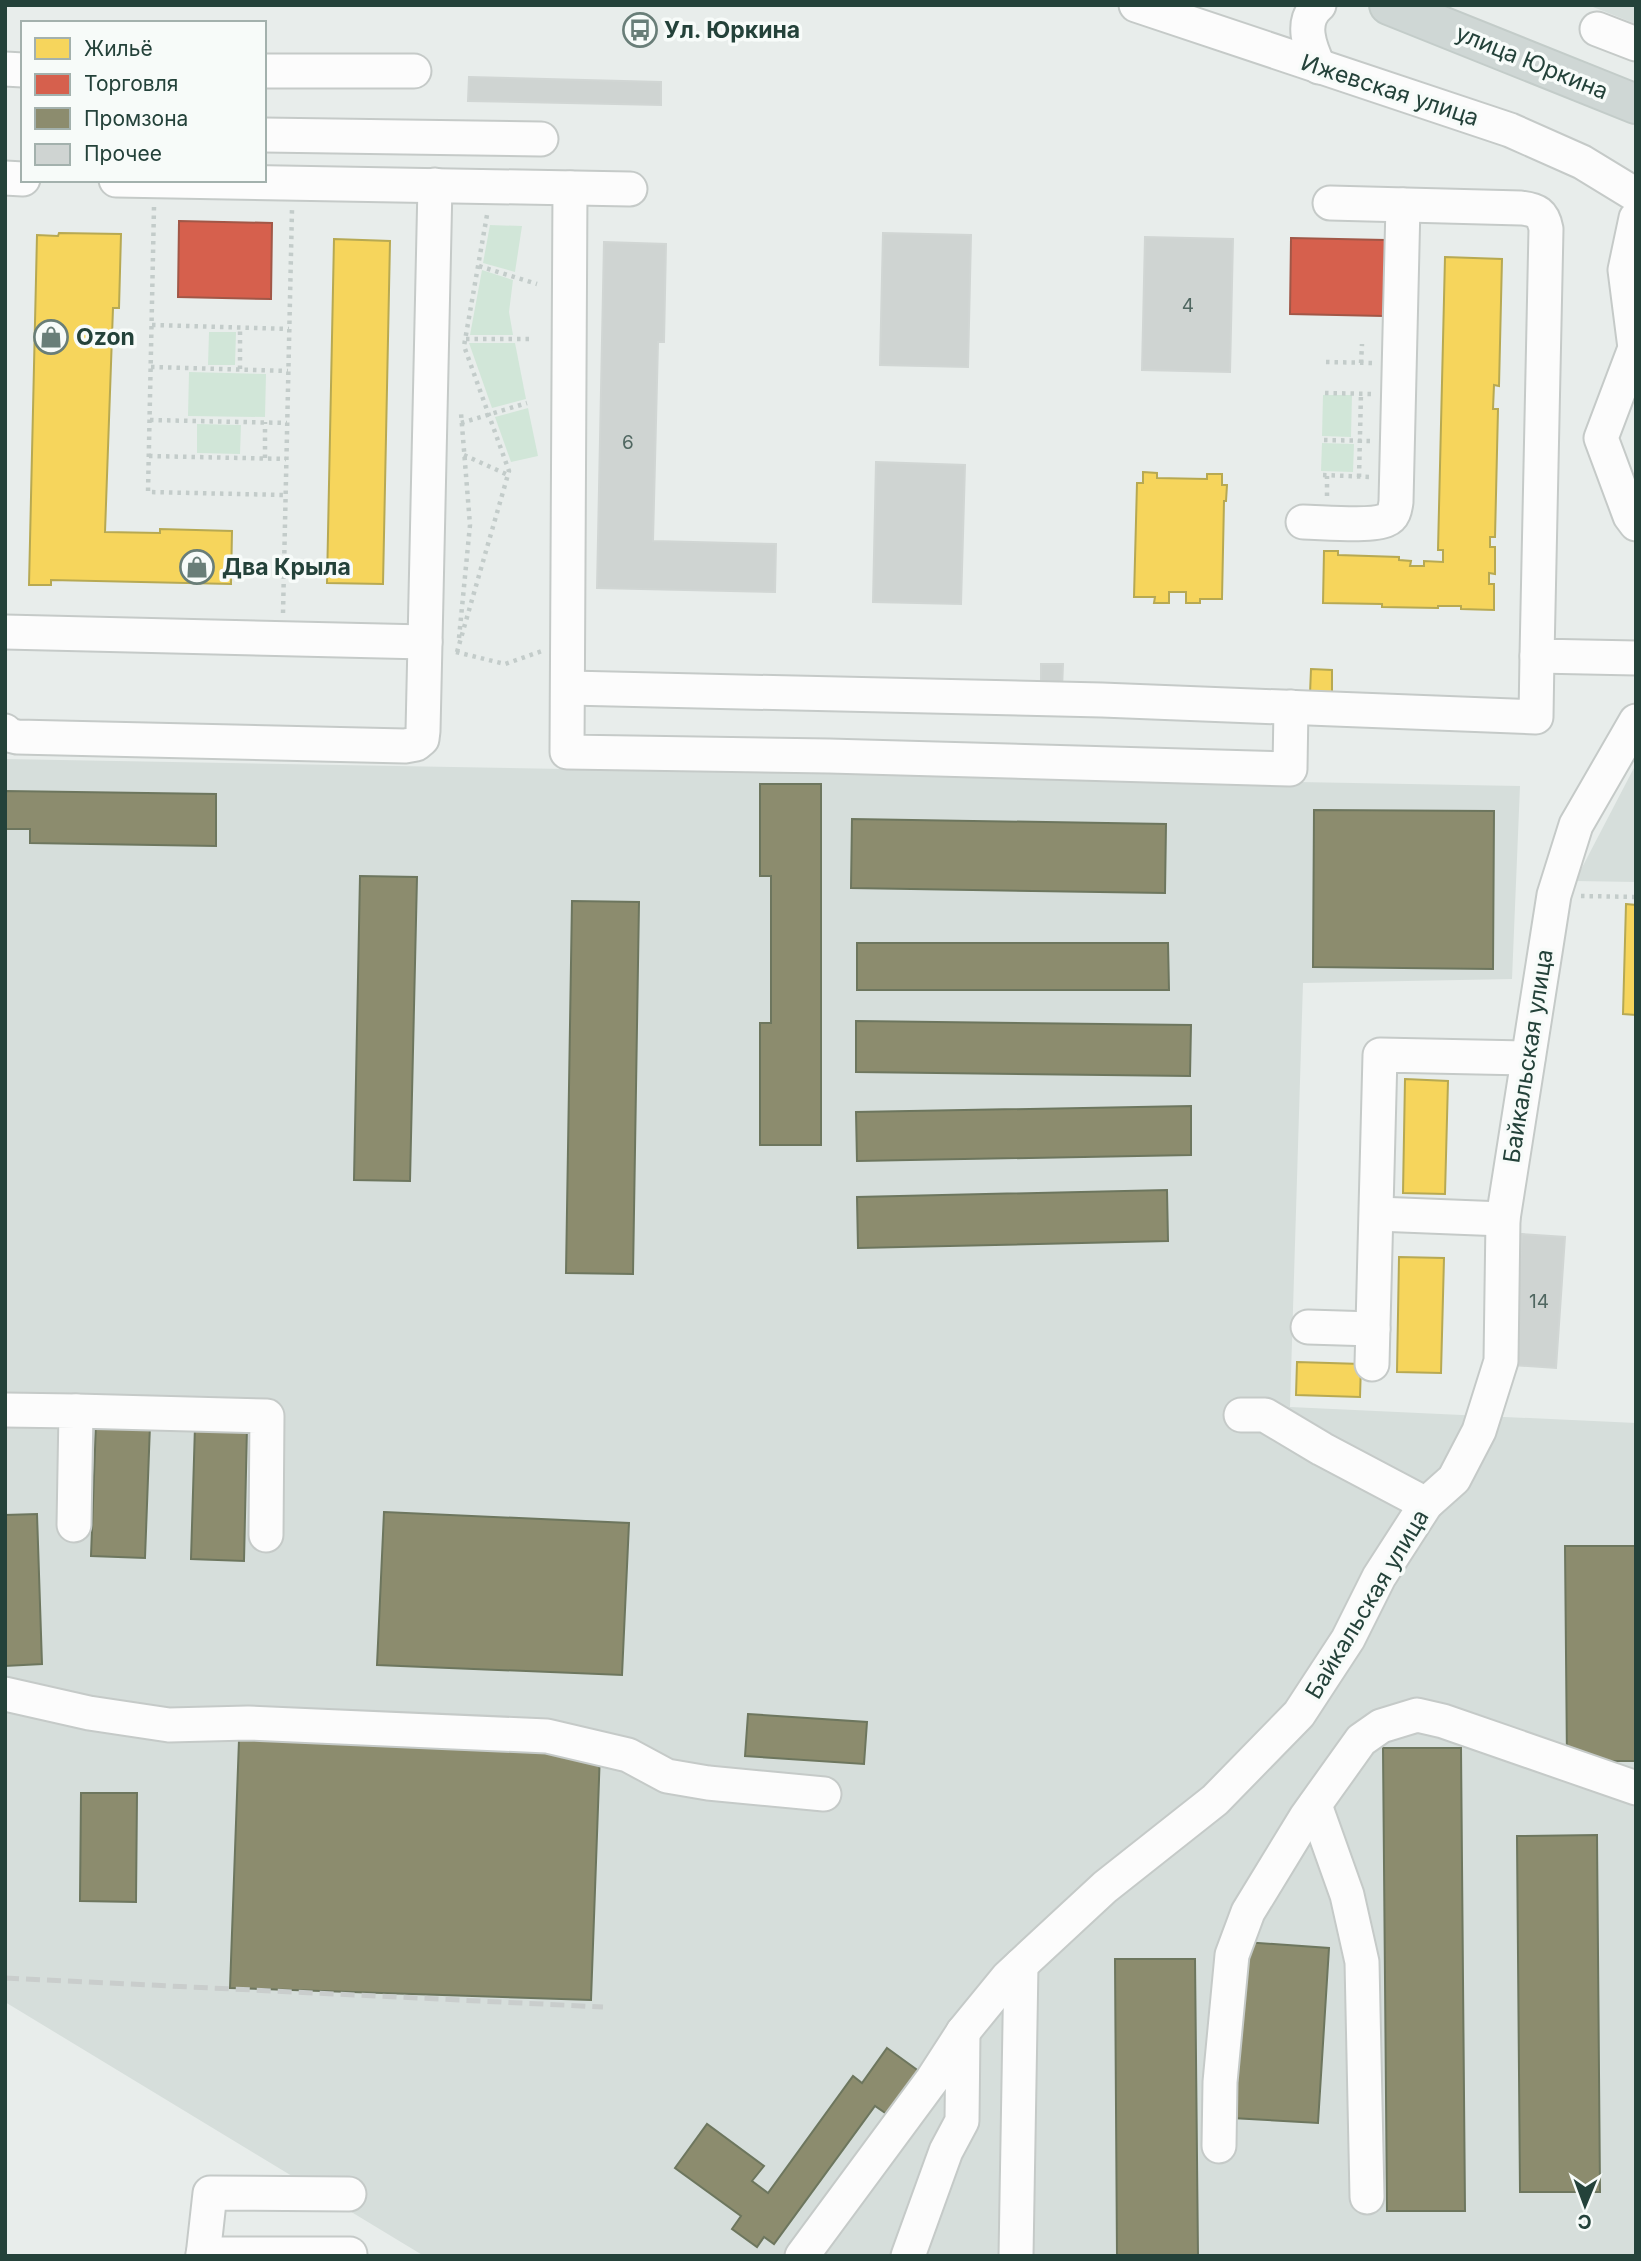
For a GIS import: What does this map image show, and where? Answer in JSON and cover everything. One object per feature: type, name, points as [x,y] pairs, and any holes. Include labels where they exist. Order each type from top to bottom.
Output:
[{"type":"main road","name":"улица Юркина","points":[[1389,5],[1636,104]]},
{"type":"street","name":"Ижевская улица","points":[[1136,5],[1510,130],[1582,162],[1636,195]]},
{"type":"street","points":[[1319,5],[1314,8],[1308,27],[1309,45],[1319,67]]},
{"type":"street","points":[[1597,29],[1636,44]]},
{"type":"street","points":[[266,71],[414,71]]},
{"type":"street","points":[[266,135],[541,139]]},
{"type":"street","points":[[493,186],[499,139]]},
{"type":"street","points":[[260,182],[630,189]]},
{"type":"street","points":[[5,731],[17,737],[405,746],[416,744],[422,739],[435,185]]},
{"type":"street","points":[[570,188],[568,752],[829,756],[1290,769],[1291,707]]},
{"type":"street","points":[[569,688],[1102,700],[1536,717],[1546,243],[1544,218],[1536,209],[1330,203]]},
{"type":"street","points":[[1303,522],[1372,523],[1387,520],[1394,513],[1403,205]]},
{"type":"street","points":[[1636,218],[1625,270],[1635,349],[1601,438],[1630,516],[1636,524]]},
{"type":"street","points":[[5,632],[425,643]]},
{"type":"street","points":[[1537,656],[1636,658]]},
{"type":"street","name":"Байкальская улица","points":[[802,2256],[932,2080],[963,2032],[1021,1965],[1105,1887],[1215,1800],[1299,1714],[1349,1639],[1379,1577],[1426,1504],[1454,1479],[1479,1431],[1501,1361],[1503,1219],[1555,895],[1576,825],[1636,721]]},
{"type":"street","points":[[1372,1364],[1380,1055],[1528,1058]]},
{"type":"street","points":[[1377,1214],[1503,1219]]},
{"type":"street","points":[[1308,1328],[1373,1329]]},
{"type":"street","points":[[5,1410],[267,1416],[266,1535]]},
{"type":"street","points":[[74,1525],[76,1411]]},
{"type":"street","points":[[1241,1415],[1265,1415],[1322,1449],[1426,1504]]},
{"type":"street","points":[[5,1694],[89,1713],[169,1725],[247,1723],[547,1737],[628,1755],[667,1776],[708,1783],[824,1794]]},
{"type":"street","points":[[1219,2146],[1220,2082],[1232,1955],[1248,1912],[1315,1805],[1361,1740],[1381,1726],[1418,1715],[1443,1721],[1636,1788]]},
{"type":"street","points":[[1315,1805],[1347,1895],[1362,1962],[1367,2197]]},
{"type":"street","points":[[1016,2256],[1021,1965]]},
{"type":"street","points":[[908,2256],[946,2151],[962,2121],[963,2032]]},
{"type":"street","points":[[349,2194],[210,2193],[203,2255],[350,2254]]},
{"type":"path","points":[[155,182],[148,492],[285,495]]},
{"type":"path","points":[[282,638],[292,183]]},
{"type":"path","points":[[457,652],[509,471],[464,346],[493,186]]},
{"type":"path","points":[[479,266],[537,284]]},
{"type":"path","points":[[152,325],[289,328]]},
{"type":"path","points":[[240,327],[240,369]]},
{"type":"path","points":[[431,365],[465,339],[530,339]]},
{"type":"path","points":[[1361,363],[1362,344]]},
{"type":"path","points":[[1326,362],[1361,363],[1399,379]]},
{"type":"path","points":[[151,367],[288,370]]},
{"type":"path","points":[[1325,393],[1361,393],[1399,379]]},
{"type":"path","points":[[1359,477],[1361,393]]},
{"type":"path","points":[[461,423],[527,403]]},
{"type":"path","points":[[457,652],[471,526],[461,410]]},
{"type":"path","points":[[150,420],[287,423]]},
{"type":"path","points":[[265,422],[265,458]]},
{"type":"path","points":[[429,439],[508,475]]},
{"type":"path","points":[[1324,440],[1397,442]]},
{"type":"path","points":[[149,456],[286,459]]},
{"type":"path","points":[[1323,475],[1396,477]]},
{"type":"path","points":[[425,643],[505,664],[543,650]]},
{"type":"path","points":[[1555,895],[1636,897]]},
{"type":"shaded area","points":[[1588,5],[1636,5],[1636,24]]},
{"type":"shaded area","points":[[5,759],[1520,786],[1512,979],[1303,983],[1290,1407],[1636,1423],[1636,2256],[424,2256],[5,2002]]},
{"type":"shaded area","points":[[1636,764],[1636,882],[1575,881]]},
{"type":"green space","points":[[490,225],[522,226],[515,272],[483,263]]},
{"type":"green space","points":[[482,270],[513,280],[509,312],[513,335],[470,335]]},
{"type":"green space","points":[[209,332],[236,332],[235,365],[208,365]]},
{"type":"green space","points":[[469,343],[515,343],[526,399],[492,408]]},
{"type":"green space","points":[[189,372],[266,374],[265,417],[188,416]]},
{"type":"green space","points":[[1323,395],[1352,395],[1351,437],[1322,436]]},
{"type":"green space","points":[[528,408],[538,456],[511,462],[495,417]]},
{"type":"green space","points":[[197,424],[241,425],[240,454],[197,453]]},
{"type":"green space","points":[[1322,443],[1354,444],[1353,472],[1321,471]]},
{"type":"building: Жильё","points":[[59,233],[121,234],[119,308],[113,308],[105,532],[160,533],[160,529],[232,531],[231,584],[51,580],[51,585],[29,585],[37,235],[58,236]]},
{"type":"building: Жильё","points":[[334,239],[390,241],[383,584],[327,583]]},
{"type":"building: Жильё","points":[[1445,257],[1502,259],[1499,386],[1494,385],[1493,409],[1498,409],[1495,537],[1490,537],[1490,547],[1495,547],[1495,574],[1489,573],[1489,584],[1494,584],[1494,610],[1461,609],[1461,606],[1382,607],[1382,604],[1323,603],[1324,551],[1338,551],[1338,555],[1399,557],[1399,560],[1411,561],[1410,566],[1424,566],[1424,561],[1443,562],[1443,550],[1438,550]]},
{"type":"building: Жильё","points":[[1143,472],[1157,473],[1157,478],[1207,479],[1207,474],[1222,474],[1222,485],[1227,485],[1224,501],[1222,599],[1200,599],[1200,603],[1186,603],[1186,592],[1169,592],[1169,603],[1154,603],[1155,597],[1134,597],[1137,483],[1143,483]]},
{"type":"building: Жильё","points":[[1311,669],[1332,670],[1332,695],[1310,694]]},
{"type":"building: Жильё","points":[[1626,904],[1636,905],[1636,1015],[1623,1014]]},
{"type":"building: Жильё","points":[[1405,1079],[1448,1081],[1445,1194],[1403,1193]]},
{"type":"building: Жильё","points":[[1399,1257],[1444,1258],[1441,1373],[1397,1372]]},
{"type":"building: Жильё","points":[[1297,1362],[1361,1364],[1360,1397],[1296,1395]]},
{"type":"building: Торговля","points":[[179,221],[272,223],[271,299],[178,297]]},
{"type":"building: Торговля","points":[[1291,238],[1385,240],[1383,316],[1290,314]]},
{"type":"building: Промзона","points":[[760,784],[821,784],[821,1145],[760,1145],[760,1023],[771,1023],[771,876],[760,876]]},
{"type":"building: Промзона","points":[[5,791],[216,794],[216,846],[30,843],[30,829],[5,829]]},
{"type":"building: Промзона","points":[[1314,810],[1494,811],[1493,969],[1313,967]]},
{"type":"building: Промзона","points":[[852,819],[1166,824],[1165,893],[851,888]]},
{"type":"building: Промзона","points":[[360,876],[417,877],[410,1181],[354,1180]]},
{"type":"building: Промзона","points":[[572,901],[639,902],[633,1274],[566,1273]]},
{"type":"building: Промзона","points":[[857,943],[1168,943],[1169,990],[857,990]]},
{"type":"building: Промзона","points":[[856,1021],[1191,1025],[1190,1076],[856,1072]]},
{"type":"building: Промзона","points":[[1191,1106],[1191,1155],[857,1161],[856,1112]]},
{"type":"building: Промзона","points":[[1167,1190],[1168,1241],[858,1248],[857,1197]]},
{"type":"building: Промзона","points":[[96,1423],[150,1425],[145,1558],[91,1556]]},
{"type":"building: Промзона","points":[[195,1426],[247,1427],[244,1561],[191,1559]]},
{"type":"building: Промзона","points":[[384,1512],[629,1523],[622,1675],[377,1665]]},
{"type":"building: Промзона","points":[[37,1514],[42,1664],[5,1666],[5,1515]]},
{"type":"building: Промзона","points":[[1565,1546],[1636,1546],[1636,1761],[1567,1761]]},
{"type":"building: Промзона","points":[[748,1714],[867,1722],[864,1764],[745,1756]]},
{"type":"building: Промзона","points":[[239,1740],[600,1752],[591,2000],[230,1988]]},
{"type":"building: Промзона","points":[[1383,1748],[1461,1748],[1465,2211],[1387,2211]]},
{"type":"building: Промзона","points":[[81,1793],[137,1793],[136,1902],[80,1901]]},
{"type":"building: Промзона","points":[[1597,1835],[1600,2192],[1520,2192],[1517,1836]]},
{"type":"building: Промзона","points":[[1244,1942],[1329,1948],[1318,2123],[1232,2118]]},
{"type":"building: Промзона","points":[[1115,1959],[1195,1959],[1198,2256],[1117,2256]]},
{"type":"building: Промзона","points":[[887,2048],[920,2072],[888,2115],[875,2106],[774,2244],[764,2237],[757,2247],[732,2229],[741,2216],[675,2168],[707,2124],[764,2166],[752,2181],[768,2193],[853,2076],[862,2083]]},
{"type":"building: Прочее","points":[[469,77],[661,82],[661,105],[468,101]]},
{"type":"building: Прочее","points":[[883,233],[971,235],[968,367],[880,365]]},
{"type":"building: Прочее","points":[[1145,237],[1233,239],[1230,372],[1142,370]]},
{"type":"building: Прочее","points":[[604,242],[666,244],[664,342],[658,342],[653,541],[776,544],[775,592],[597,588]]},
{"type":"building: Прочее","points":[[876,462],[965,465],[961,604],[873,602]]},
{"type":"building: Прочее","points":[[1041,664],[1063,664],[1062,689],[1041,689]]},
{"type":"building: Прочее","points":[[1522,1234],[1565,1237],[1556,1368],[1513,1365]]},
{"type":"railway","points":[[5,1978],[603,2007]]},
{"type":"place","name":"Ул. Юркина","points":[[640,30]]},
{"type":"place","name":"Ozon","points":[[51,337]]},
{"type":"place","name":"Два Крыла","points":[[197,567]]}]
